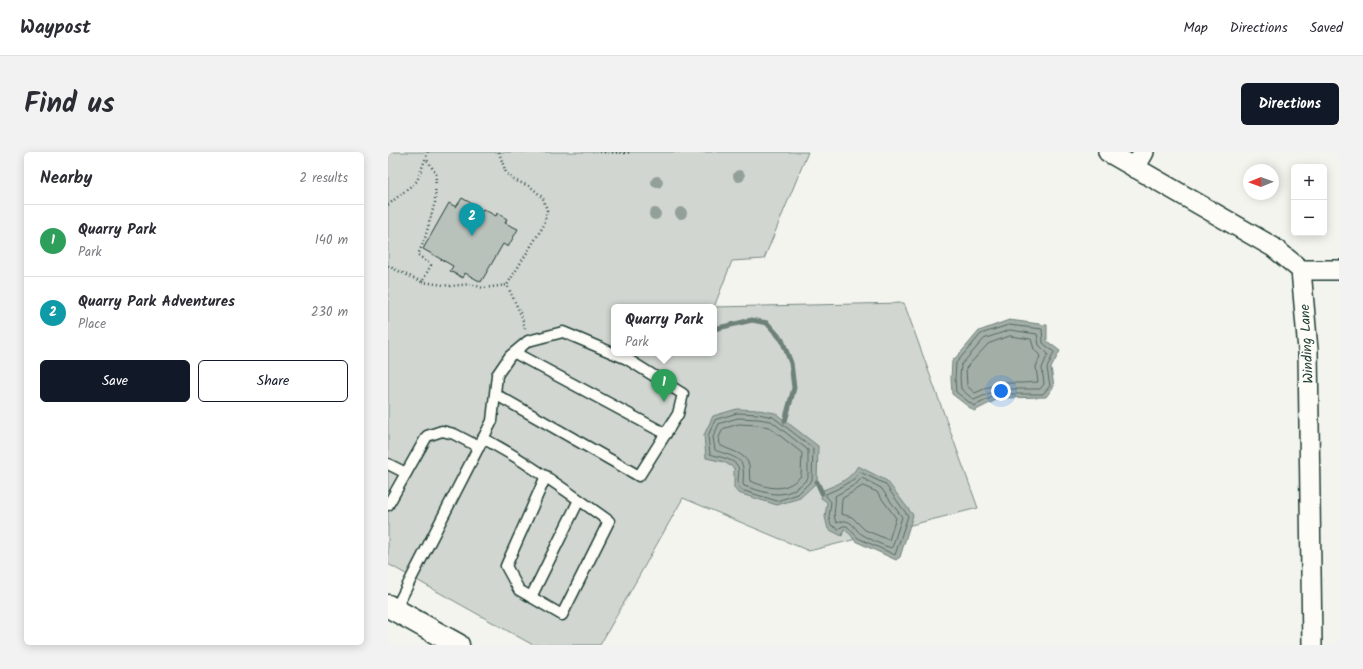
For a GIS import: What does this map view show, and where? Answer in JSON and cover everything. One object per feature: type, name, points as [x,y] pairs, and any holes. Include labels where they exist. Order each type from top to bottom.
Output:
[{"type":"main road","points":[[391,608],[458,645]]},
{"type":"street","points":[[1108,152],[1140,160],[1273,247],[1301,270],[1339,270]]},
{"type":"street","name":"Winding Lane","points":[[1301,270],[1308,350],[1312,645]]},
{"type":"lane","points":[[391,608],[492,421],[497,375],[514,352],[528,341],[563,332],[611,352]]},
{"type":"lane","points":[[514,352],[666,434]]},
{"type":"lane","points":[[495,394],[639,476],[678,414],[683,394],[620,356]]},
{"type":"lane","points":[[388,505],[428,436],[442,431],[481,442],[528,464],[546,476],[609,521],[562,615],[531,598],[520,590],[506,566],[546,476]]},
{"type":"lane","points":[[388,464],[406,473]]},
{"type":"lane","points":[[531,598],[579,500]]},
{"type":"path","points":[[388,205],[417,180],[428,152]]},
{"type":"path","points":[[498,152],[506,173],[514,180],[531,187],[543,198],[547,210],[544,225],[508,285]]},
{"type":"path","points":[[600,152],[630,152]]},
{"type":"path","points":[[422,282],[431,265],[418,256],[425,238],[435,202],[436,174],[426,158]]},
{"type":"path","points":[[388,266],[422,282],[451,286],[471,284],[483,288],[508,285]]},
{"type":"path","points":[[508,285],[522,317],[528,341]]},
{"type":"shaded area","points":[[388,152],[808,152],[764,259],[732,261],[715,304],[611,304],[611,356],[717,356],[717,307],[904,303],[978,508],[809,551],[683,498],[600,645],[533,645],[388,564]]},
{"type":"water","points":[[1009,320],[1047,325],[1047,341],[1060,351],[1051,368],[1054,386],[1046,397],[1000,398],[974,411],[952,394],[952,361],[979,331]]},
{"type":"water","points":[[737,409],[759,410],[775,413],[818,446],[817,482],[800,498],[777,505],[738,493],[734,488],[734,468],[724,462],[706,458],[704,435],[713,416]]},
{"type":"water","points":[[858,466],[887,481],[913,515],[900,557],[896,560],[855,541],[844,529],[842,536],[828,529],[825,517],[827,502],[821,498],[823,490],[843,481],[855,471]]},
{"type":"building","points":[[462,198],[478,207],[473,216],[477,218],[483,209],[496,216],[497,213],[507,219],[505,223],[518,229],[508,247],[503,244],[481,282],[465,273],[463,278],[450,271],[453,266],[423,249],[449,203],[456,207]]},
{"type":"waterway","points":[[717,328],[752,320],[767,323],[782,340],[791,363],[794,388],[785,421]]},
{"type":"waterway","points":[[817,482],[822,493]]},
{"type":"place","name":"Quarry Park Adventures","points":[[472,236]]},
{"type":"place","name":"Quarry Park","points":[[664,402]]}]
